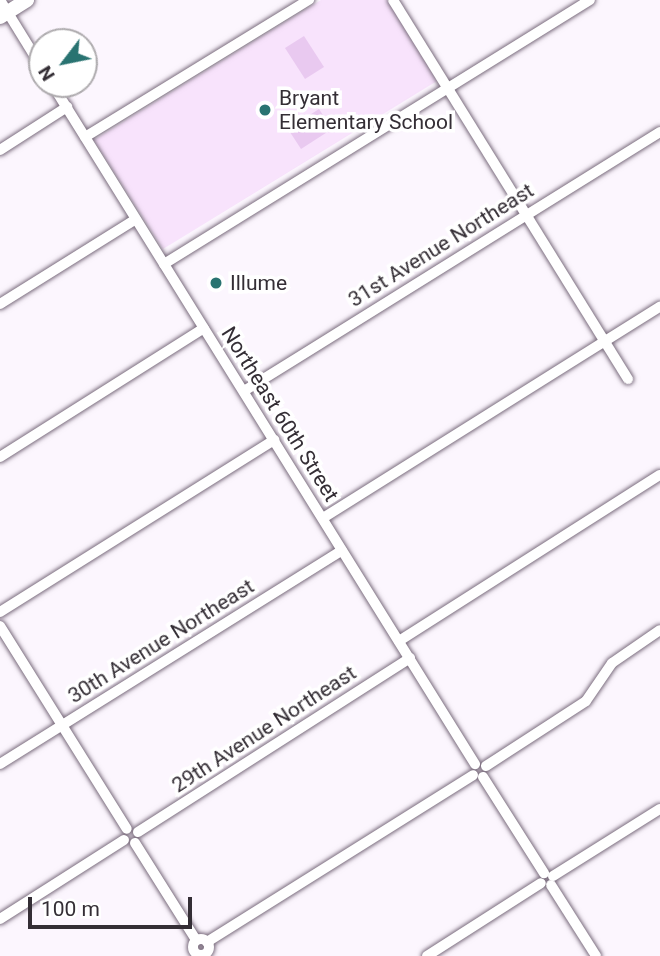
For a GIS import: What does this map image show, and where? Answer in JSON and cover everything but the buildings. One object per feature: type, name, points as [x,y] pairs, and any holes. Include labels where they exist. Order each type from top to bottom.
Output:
[{"type":"main road","points":[[3,10],[27,0]]},
{"type":"street","points":[[85,137],[309,0]]},
{"type":"street","points":[[393,0],[628,379]]},
{"type":"street","points":[[164,264],[590,0]]},
{"type":"street","points":[[3,10],[28,47]]},
{"type":"street","name":"Northeast 60th Street","points":[[61,98],[596,956]]},
{"type":"street","points":[[0,150],[67,107]]},
{"type":"street","name":"31st Avenue Northeast","points":[[244,391],[660,132]]},
{"type":"street","points":[[0,304],[136,219]]},
{"type":"street","points":[[323,518],[660,307]]},
{"type":"street","points":[[0,457],[204,328]]},
{"type":"street","points":[[0,612],[274,440]]},
{"type":"street","points":[[399,640],[660,475]]},
{"type":"street","name":"30th Avenue Northeast","points":[[0,764],[342,550]]},
{"type":"street","points":[[0,626],[199,950],[586,701],[612,663],[660,630]]},
{"type":"street","name":"29th Avenue Northeast","points":[[0,919],[410,658]]},
{"type":"street","points":[[427,956],[660,809]]},
{"type":"shaded area","name":"Bryant Elementary School","points":[[321,0],[387,0],[437,81],[163,249],[94,140]]},
{"type":"shaded area","points":[[304,36],[324,67],[305,79],[285,48]]},
{"type":"shaded area","points":[[319,109],[332,129],[301,149],[288,129]]},
{"type":"place","name":"Bryant Elementary School","points":[[265,110]]},
{"type":"place","name":"Illume","points":[[216,283]]}]
